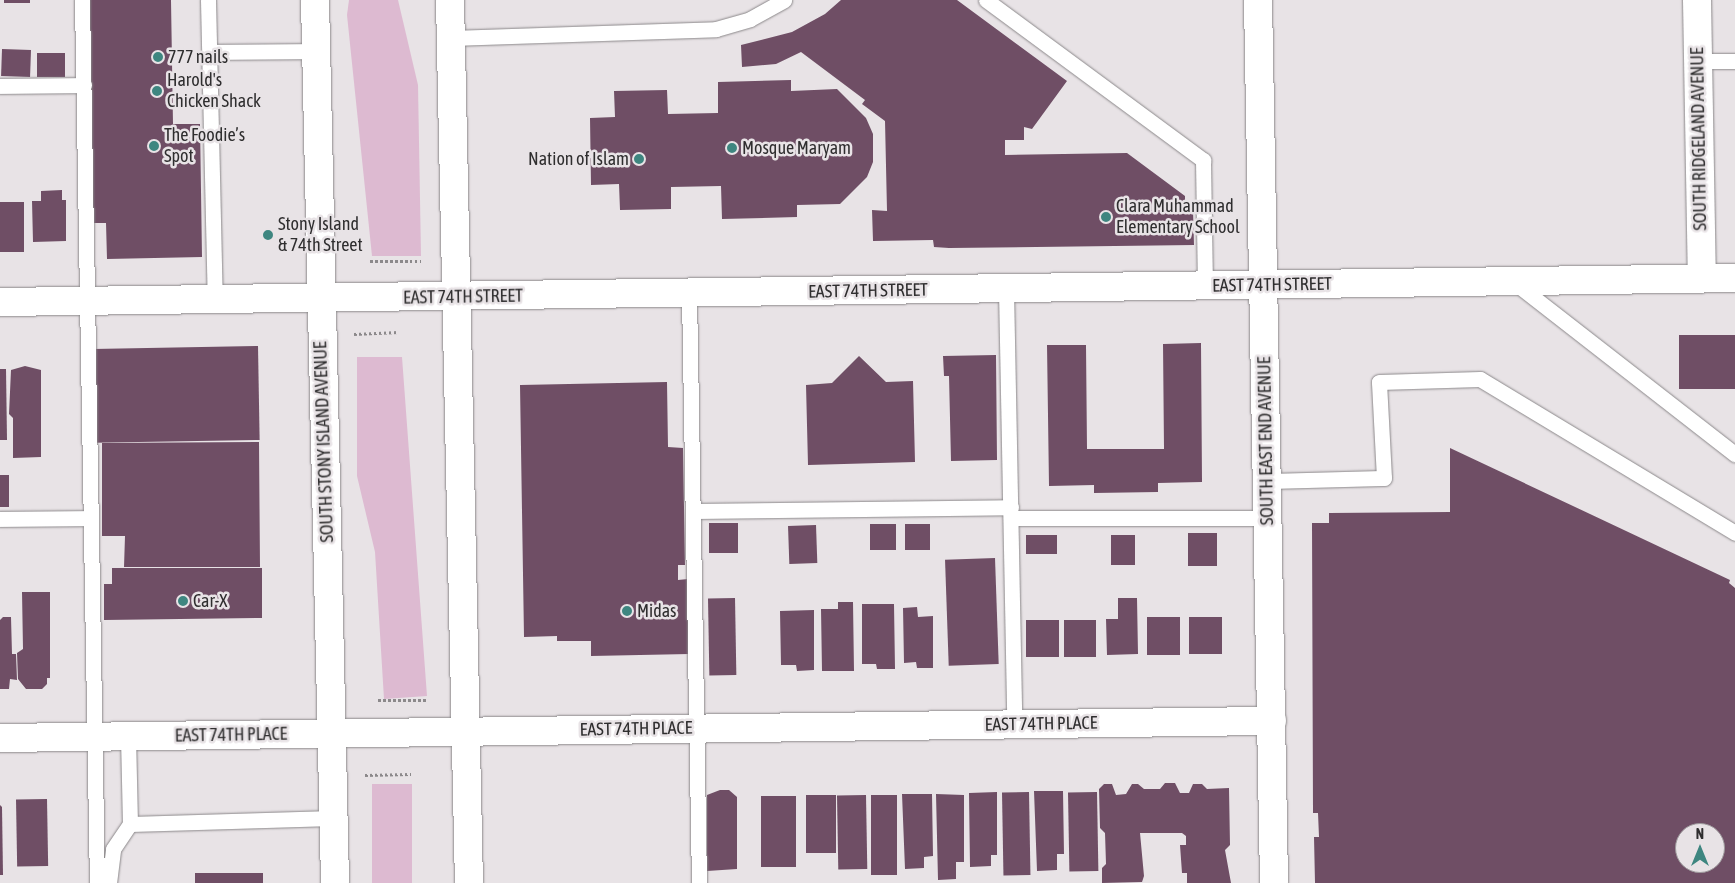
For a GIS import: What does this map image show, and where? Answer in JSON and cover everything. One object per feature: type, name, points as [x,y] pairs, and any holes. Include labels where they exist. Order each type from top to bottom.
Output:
[{"type":"main road","name":"SOUTH STONY ISLAND AVENUE","points":[[315,0],[320,298],[335,883]]},
{"type":"main road","points":[[450,0],[469,883]]},
{"type":"main road","name":"SOUTH EAST END AVENUE","points":[[1258,0],[1274,883]]},
{"type":"main road","name":"SOUTH RIDGELAND AVENUE","points":[[1697,0],[1702,278]]},
{"type":"main road","name":"EAST 74TH STREET","points":[[0,302],[1735,278]]},
{"type":"main road","name":"EAST 74TH PLACE","points":[[0,738],[1272,721]]},
{"type":"lane","points":[[82,0],[97,883]]},
{"type":"lane","points":[[208,0],[215,300]]},
{"type":"lane","points":[[451,38],[716,29],[750,19],[784,0]]},
{"type":"lane","points":[[986,0],[1203,160],[1206,286]]},
{"type":"lane","points":[[210,52],[316,52]]},
{"type":"lane","points":[[1698,60],[1735,60]]},
{"type":"lane","points":[[0,86],[84,85]]},
{"type":"lane","points":[[1514,281],[1735,454]]},
{"type":"lane","points":[[1006,288],[1014,724]]},
{"type":"lane","points":[[689,293],[699,883]]},
{"type":"lane","points":[[1267,481],[1384,478],[1379,382],[1480,379],[1735,533]]},
{"type":"lane","points":[[694,511],[1011,513],[1268,518]]},
{"type":"lane","points":[[0,519],[91,518]]},
{"type":"lane","points":[[109,883],[113,849],[130,824],[128,736]]},
{"type":"lane","points":[[130,824],[333,818]]},
{"type":"path","points":[[370,261],[421,261]]},
{"type":"path","points":[[354,334],[399,332]]},
{"type":"path","points":[[378,700],[426,700]]},
{"type":"path","points":[[364,774],[411,774]]},
{"type":"shaded area","points":[[349,0],[398,0],[418,85],[421,256],[372,256],[347,15]]},
{"type":"shaded area","points":[[357,357],[402,357],[427,696],[384,699],[375,552],[357,476]]},
{"type":"shaded area","points":[[372,784],[412,784],[412,883],[372,883]]},
{"type":"building","points":[[4,0],[30,0],[30,3],[4,3]]},
{"type":"building","points":[[89,0],[171,0],[173,124],[200,124],[202,257],[107,259],[106,223],[93,223]]},
{"type":"building","points":[[841,0],[957,0],[1067,81],[1032,129],[1024,127],[1024,140],[1005,140],[1005,155],[1127,153],[1185,196],[1185,210],[1193,210],[1194,245],[949,248],[934,247],[933,240],[873,241],[872,210],[887,211],[885,121],[862,104],[865,100],[801,52],[776,64],[742,67],[741,45],[792,32],[825,14]]},
{"type":"building","points":[[2,49],[31,50],[30,77],[1,76]]},
{"type":"building","points":[[37,53],[65,53],[65,77],[37,77]]},
{"type":"building","name":"Mosque Maryam","points":[[791,80],[791,91],[837,89],[866,118],[873,134],[873,162],[867,177],[840,204],[797,205],[797,217],[722,219],[721,186],[671,187],[671,209],[620,210],[619,184],[591,185],[590,118],[615,117],[614,91],[667,90],[668,114],[718,113],[718,82]]},
{"type":"building","points":[[62,190],[62,200],[66,200],[66,241],[33,242],[32,201],[41,201],[41,191]]},
{"type":"building","points":[[0,202],[24,202],[24,252],[0,252]]},
{"type":"building","points":[[1679,335],[1735,335],[1735,389],[1679,389]]},
{"type":"building","points":[[1201,343],[1202,482],[1158,483],[1158,492],[1094,493],[1094,485],[1049,486],[1047,345],[1086,345],[1087,449],[1164,449],[1163,344]]},
{"type":"building","points":[[258,346],[260,440],[95,443],[93,349]]},
{"type":"building","points":[[996,355],[997,460],[951,461],[949,376],[944,376],[943,356]]},
{"type":"building","points":[[859,356],[886,382],[913,381],[915,462],[808,465],[806,385],[832,383]]},
{"type":"building","points":[[25,366],[41,370],[41,457],[13,458],[13,418],[9,414],[11,370]]},
{"type":"building","points":[[0,369],[6,369],[7,440],[0,440]]},
{"type":"building","points":[[667,382],[668,447],[683,448],[685,565],[678,565],[678,580],[688,579],[689,654],[591,656],[591,641],[557,641],[557,636],[524,637],[520,385]]},
{"type":"building","points":[[259,442],[260,567],[124,567],[125,536],[102,536],[102,443]]},
{"type":"building","points":[[1450,448],[1730,580],[1729,583],[1735,588],[1735,883],[1315,883],[1314,837],[1319,837],[1318,813],[1313,813],[1312,523],[1329,523],[1329,513],[1450,512]]},
{"type":"building","points":[[0,475],[9,475],[9,507],[0,507]]},
{"type":"building","points":[[709,523],[738,523],[738,553],[709,553]]},
{"type":"building","points":[[870,524],[896,524],[896,550],[870,550]]},
{"type":"building","points":[[905,524],[930,524],[930,550],[905,550]]},
{"type":"building","points":[[816,525],[817,563],[789,564],[788,526]]},
{"type":"building","points":[[1188,533],[1217,533],[1217,566],[1188,566]]},
{"type":"building","points":[[1026,535],[1057,535],[1057,554],[1026,554]]},
{"type":"building","points":[[1111,535],[1135,535],[1135,565],[1111,565]]},
{"type":"building","points":[[995,558],[999,664],[949,666],[945,560]]},
{"type":"building","name":"Car-X","points":[[112,568],[262,568],[262,618],[104,620],[104,584],[112,584]]},
{"type":"building","points":[[22,592],[50,592],[50,678],[47,678],[47,684],[42,689],[26,689],[18,679],[17,653],[23,649]]},
{"type":"building","points":[[708,598],[735,598],[736,675],[709,675]]},
{"type":"building","points":[[1118,598],[1137,598],[1138,654],[1107,655],[1106,619],[1118,619]]},
{"type":"building","points":[[838,602],[853,602],[854,671],[822,671],[821,609],[838,609]]},
{"type":"building","points":[[862,604],[894,604],[895,669],[877,669],[876,664],[862,664]]},
{"type":"building","points":[[917,607],[918,617],[933,616],[933,668],[917,668],[916,662],[904,663],[903,608]]},
{"type":"building","points":[[814,610],[814,670],[797,671],[796,665],[781,665],[780,611]]},
{"type":"building","points":[[3,617],[11,617],[12,654],[16,654],[17,680],[10,679],[9,689],[0,689],[0,620]]},
{"type":"building","points":[[1147,617],[1180,617],[1180,655],[1147,655]]},
{"type":"building","points":[[1189,617],[1222,617],[1222,654],[1189,654]]},
{"type":"building","points":[[1026,620],[1059,620],[1059,657],[1026,657]]},
{"type":"building","points":[[1064,620],[1096,620],[1096,657],[1064,657]]},
{"type":"building","points":[[1165,783],[1175,783],[1180,793],[1189,793],[1193,784],[1202,784],[1207,789],[1229,788],[1230,845],[1225,850],[1231,883],[1187,883],[1187,873],[1182,873],[1180,845],[1186,845],[1186,836],[1182,833],[1140,833],[1144,876],[1142,882],[1102,883],[1102,868],[1106,864],[1105,833],[1100,828],[1099,789],[1104,784],[1112,784],[1116,795],[1126,794],[1132,784],[1138,784],[1144,789],[1160,789]]},
{"type":"building","points":[[720,790],[729,790],[737,797],[737,869],[707,871],[707,795]]},
{"type":"building","points":[[1034,791],[1063,791],[1064,854],[1057,854],[1057,870],[1037,871]]},
{"type":"building","points":[[997,792],[997,855],[991,855],[991,866],[970,867],[969,793]]},
{"type":"building","points":[[1002,792],[1029,792],[1030,875],[1003,875]]},
{"type":"building","points":[[1097,792],[1098,871],[1069,871],[1068,793]]},
{"type":"building","points":[[902,794],[932,794],[933,856],[924,857],[924,868],[905,869]]},
{"type":"building","points":[[936,794],[964,795],[964,862],[956,862],[956,879],[938,880]]},
{"type":"building","points":[[806,795],[836,795],[836,853],[806,853]]},
{"type":"building","points":[[866,795],[867,869],[838,869],[837,796]]},
{"type":"building","points":[[871,795],[897,795],[897,875],[871,875]]},
{"type":"building","points":[[761,796],[796,796],[796,867],[761,867]]},
{"type":"building","points":[[47,799],[48,866],[17,867],[16,800]]},
{"type":"building","points":[[0,805],[2,807],[3,875],[0,875]]},
{"type":"building","points":[[195,873],[263,873],[263,883],[195,883]]},
{"type":"place","name":"777 nails","points":[[158,57]]},
{"type":"place","name":"Harold's Chicken Shack","points":[[157,91]]},
{"type":"place","name":"The Foodie’s Spot","points":[[154,146]]},
{"type":"place","name":"Mosque Maryam","points":[[732,148]]},
{"type":"place","name":"Nation of Islam","points":[[639,159]]},
{"type":"place","name":"Clara Muhammad Elementary School","points":[[1106,217]]},
{"type":"place","name":"Stony Island & 74th Street","points":[[268,235]]},
{"type":"place","name":"Car-X","points":[[183,601]]},
{"type":"place","name":"Midas","points":[[627,611]]}]
